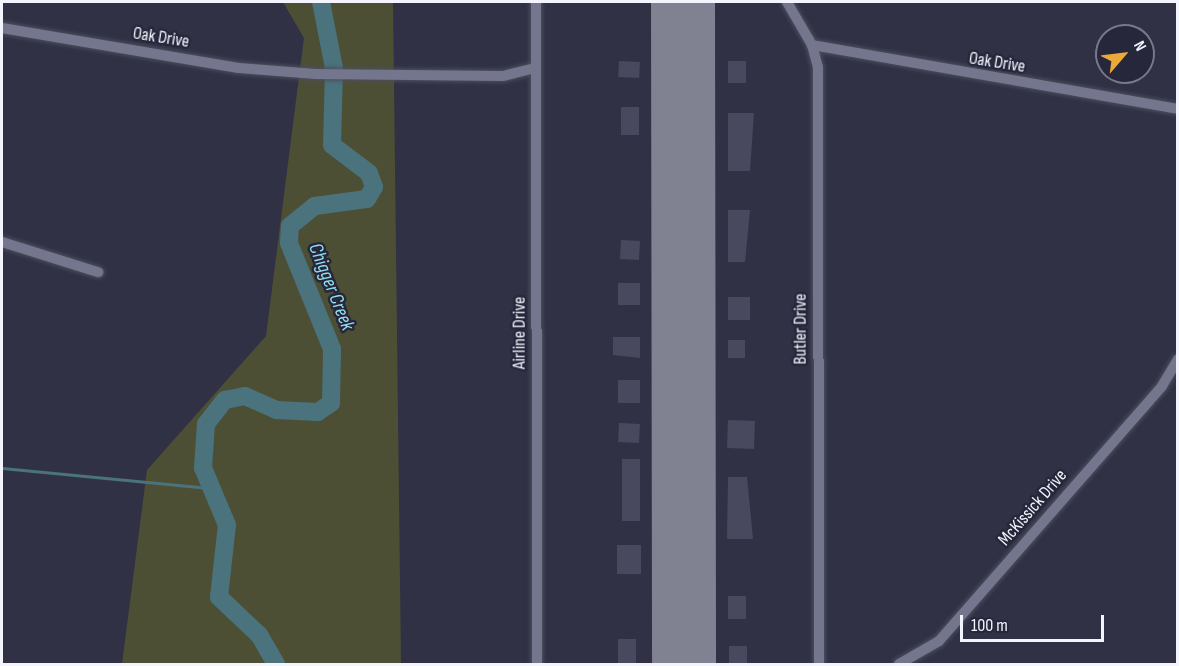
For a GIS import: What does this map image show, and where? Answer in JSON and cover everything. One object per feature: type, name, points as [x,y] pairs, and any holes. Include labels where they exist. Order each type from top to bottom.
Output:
[{"type":"street","name":"Airline Drive","points":[[536,2],[537,664]]},
{"type":"street","name":"Butler Drive","points":[[787,2],[812,45],[818,67],[819,664]]},
{"type":"street","name":"Oak Drive","points":[[2,28],[239,68],[316,74],[503,76],[535,68]]},
{"type":"street","name":"Oak Drive","points":[[812,45],[1178,109]]},
{"type":"street","points":[[2,242],[98,272]]},
{"type":"street","name":"McKissick Drive","points":[[899,664],[939,641],[1162,386],[1178,358]]},
{"type":"green space","points":[[283,2],[393,2],[401,664],[122,664],[147,470],[266,336],[304,38]]},
{"type":"building","points":[[619,61],[640,62],[639,78],[618,77]]},
{"type":"building","points":[[728,61],[746,61],[746,83],[728,83]]},
{"type":"building","points":[[621,107],[639,107],[639,135],[621,135]]},
{"type":"building","points":[[728,113],[754,113],[750,171],[728,171]]},
{"type":"building","points":[[728,210],[750,210],[745,262],[728,262]]},
{"type":"building","points":[[621,240],[640,241],[639,260],[620,259]]},
{"type":"building","points":[[618,283],[640,283],[640,305],[618,305]]},
{"type":"building","points":[[728,297],[750,297],[750,320],[728,320]]},
{"type":"building","points":[[613,337],[640,337],[640,358],[613,355]]},
{"type":"building","points":[[728,340],[745,340],[745,358],[728,358]]},
{"type":"building","points":[[618,380],[640,380],[640,403],[618,403]]},
{"type":"building","points":[[728,420],[755,421],[754,449],[727,448]]},
{"type":"building","points":[[619,423],[640,424],[639,443],[618,442]]},
{"type":"building","points":[[622,459],[640,459],[640,521],[622,521]]},
{"type":"building","points":[[728,477],[747,477],[753,539],[727,539]]},
{"type":"building","points":[[617,545],[641,545],[641,574],[617,574]]},
{"type":"building","points":[[728,596],[746,596],[746,619],[728,619]]},
{"type":"building","points":[[618,639],[636,639],[636,664],[618,664]]},
{"type":"building","points":[[729,646],[747,646],[747,664],[729,664]]},
{"type":"waterway","name":"Chigger Creek","points":[[276,664],[259,635],[219,597],[227,525],[203,468],[206,424],[225,400],[245,396],[276,410],[318,412],[331,403],[332,349],[289,243],[290,226],[315,206],[367,199],[374,187],[369,173],[332,145],[334,68],[321,2]]},
{"type":"waterway","points":[[2,468],[209,488]]},
{"type":"runway","points":[[683,2],[684,664]]}]
